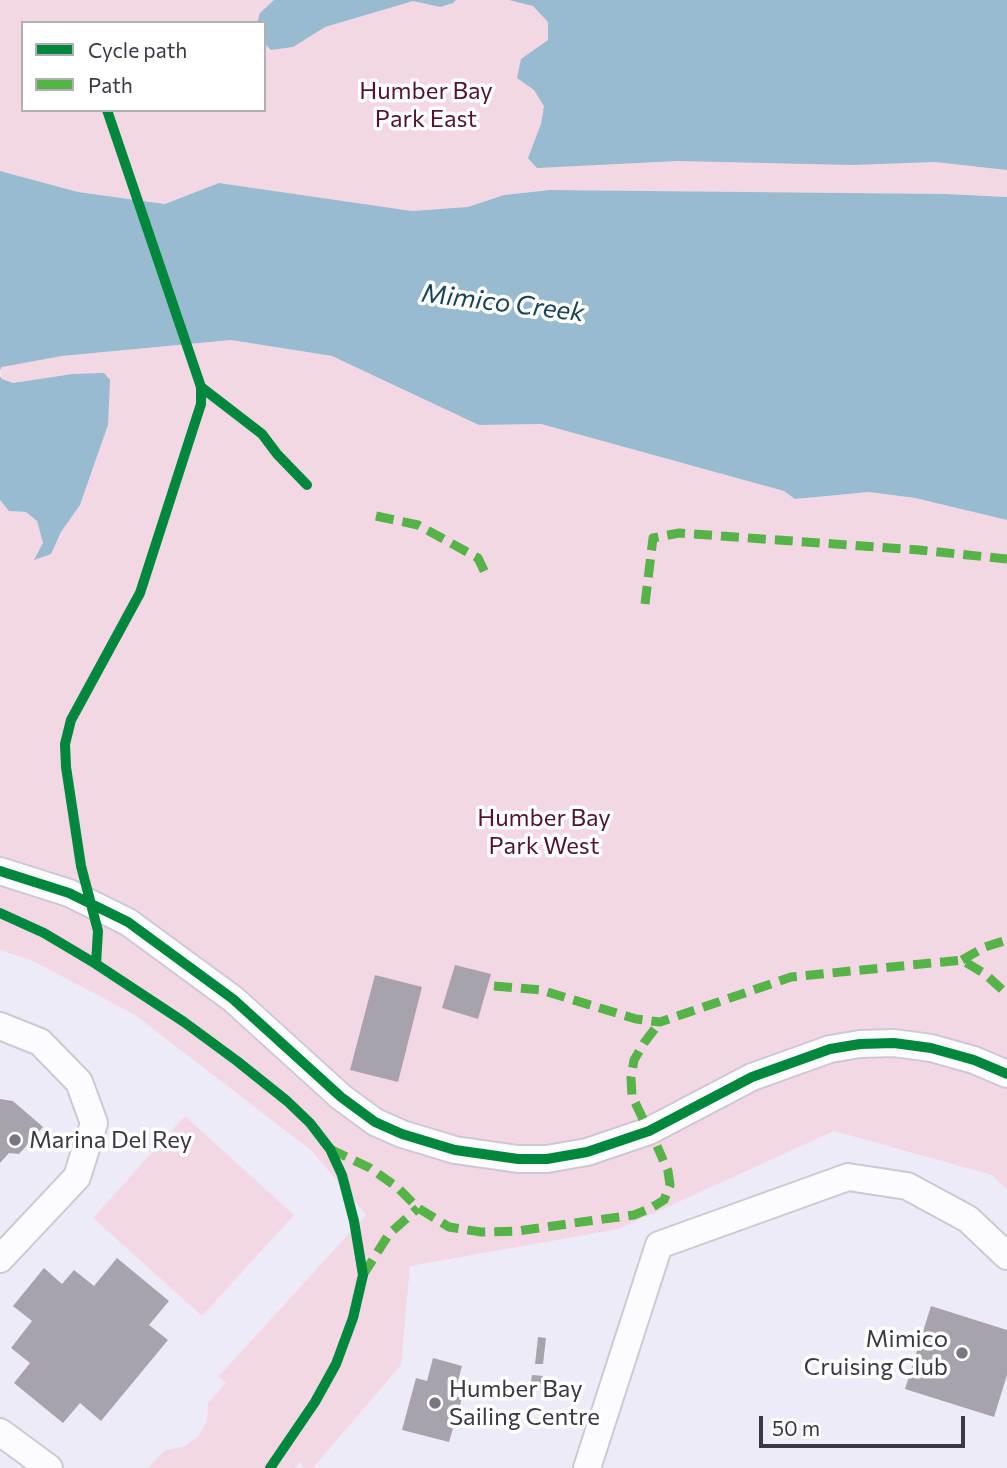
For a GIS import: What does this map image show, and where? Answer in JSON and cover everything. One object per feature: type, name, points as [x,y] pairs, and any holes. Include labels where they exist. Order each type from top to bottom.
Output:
[{"type":"street","points":[[0,871],[69,893],[128,922],[233,999],[341,1097],[375,1122],[402,1135],[455,1150],[517,1159],[547,1159],[587,1152],[649,1131],[752,1076],[830,1049],[860,1044],[894,1043],[931,1048],[974,1060],[1007,1074]]},
{"type":"street","points":[[0,1026],[40,1042],[79,1082],[94,1123],[77,1177],[0,1259]]},
{"type":"street","points":[[587,1468],[659,1245],[848,1177],[908,1186],[968,1219],[1007,1256]]},
{"type":"street","points":[[0,1432],[49,1468]]},
{"type":"green space","name":"Humber Bay Park East","points":[[0,0],[1007,0],[1007,197],[550,190],[504,195],[468,207],[412,211],[219,183],[166,204],[78,192],[0,171]]},
{"type":"green space","name":"Humber Bay Park West","points":[[231,340],[332,356],[403,363],[478,425],[541,424],[784,491],[795,499],[869,492],[915,498],[1007,520],[1007,1190],[992,1175],[834,1131],[619,1229],[410,1266],[401,1365],[313,1468],[304,1468],[300,1462],[295,1468],[148,1468],[164,1451],[184,1446],[198,1437],[207,1421],[208,1403],[226,1383],[219,1376],[366,1215],[312,1151],[135,1015],[33,961],[0,950],[0,500],[9,511],[26,512],[37,521],[43,543],[50,554],[61,532],[80,505],[108,425],[72,374],[13,383],[2,379],[0,370],[2,367],[62,356]]},
{"type":"green space","points":[[185,1116],[294,1215],[202,1316],[93,1218]]},
{"type":"water","points":[[274,0],[456,0],[440,7],[413,1],[325,27],[293,47],[271,50],[266,45],[266,21],[258,21],[260,13]]},
{"type":"water","points":[[509,0],[1007,0],[1007,170],[935,162],[853,165],[678,161],[537,168],[528,158],[541,124],[544,106],[534,90],[517,78],[521,59],[548,40],[548,22],[533,6]]},
{"type":"water","name":"Mimico Creek","points":[[0,171],[78,192],[165,204],[219,183],[412,211],[468,207],[504,195],[550,190],[1007,197],[1007,520],[915,498],[869,492],[795,499],[784,491],[541,424],[479,425],[332,356],[231,340],[62,356],[2,367],[0,370]]},
{"type":"water","points":[[104,373],[110,380],[108,425],[80,505],[61,532],[51,554],[34,560],[43,543],[37,521],[26,512],[9,511],[0,500],[0,376],[13,383],[72,374]]},
{"type":"building","points":[[455,965],[491,974],[478,1019],[442,1008]]},
{"type":"building","points":[[375,975],[422,987],[398,1082],[350,1070]]},
{"type":"building","name":"Marina Del Rey","points":[[0,1099],[13,1101],[43,1127],[19,1154],[9,1153],[0,1163]]},
{"type":"building","points":[[117,1258],[169,1301],[149,1325],[168,1340],[101,1421],[80,1403],[63,1423],[14,1383],[30,1363],[11,1348],[32,1321],[13,1306],[44,1268],[62,1284],[74,1270],[94,1286]]},
{"type":"building","name":"Mimico Cruising Club","points":[[931,1306],[1007,1330],[1007,1375],[994,1417],[905,1389]]},
{"type":"building","points":[[538,1337],[546,1338],[543,1364],[535,1364]]},
{"type":"building","name":"Humber Bay Sailing Centre","points":[[433,1358],[462,1366],[454,1396],[462,1398],[449,1442],[402,1430],[416,1378],[427,1381]]},
{"type":"building","points":[[532,1375],[543,1376],[541,1389],[530,1388]]},
{"type":"marked path","points":[[376,516],[418,525],[478,558],[487,577]]},
{"type":"marked path","points":[[645,604],[653,538],[679,533],[1007,559]]},
{"type":"marked path","points":[[962,960],[985,947],[1007,940]]},
{"type":"marked path","points":[[494,986],[541,990],[636,1019],[660,1022],[791,977],[962,960],[985,974],[1007,994]]},
{"type":"marked path","points":[[643,1119],[632,1096],[634,1060],[660,1022]]},
{"type":"marked path","points":[[330,1149],[370,1168],[397,1187],[418,1208],[449,1227],[481,1232],[518,1231],[634,1215],[651,1208],[664,1200],[670,1185],[668,1171],[657,1146]]},
{"type":"marked path","points":[[363,1275],[389,1234],[418,1208]]},
{"type":"cycle path","points":[[108,112],[201,387],[201,404],[140,593],[71,720],[65,744],[66,767],[81,866],[98,931],[96,964],[184,1022],[287,1101],[310,1123],[330,1149],[342,1175],[354,1221],[363,1275],[353,1318],[336,1364],[315,1402],[270,1468]]},
{"type":"cycle path","points":[[201,387],[262,434],[307,485]]},
{"type":"cycle path","points":[[0,871],[69,893],[128,922],[233,999],[341,1097],[375,1122],[402,1134],[455,1150],[518,1159],[547,1159],[587,1152],[649,1131],[752,1077],[830,1049],[860,1044],[894,1043],[931,1048],[974,1060],[1007,1074]]},
{"type":"cycle path","points":[[0,913],[44,933],[96,964]]},
{"type":"place","name":"Marina Del Rey","points":[[15,1140]]},
{"type":"place","name":"Mimico Cruising Club","points":[[962,1353]]},
{"type":"place","name":"Humber Bay Sailing Centre","points":[[435,1403]]}]
